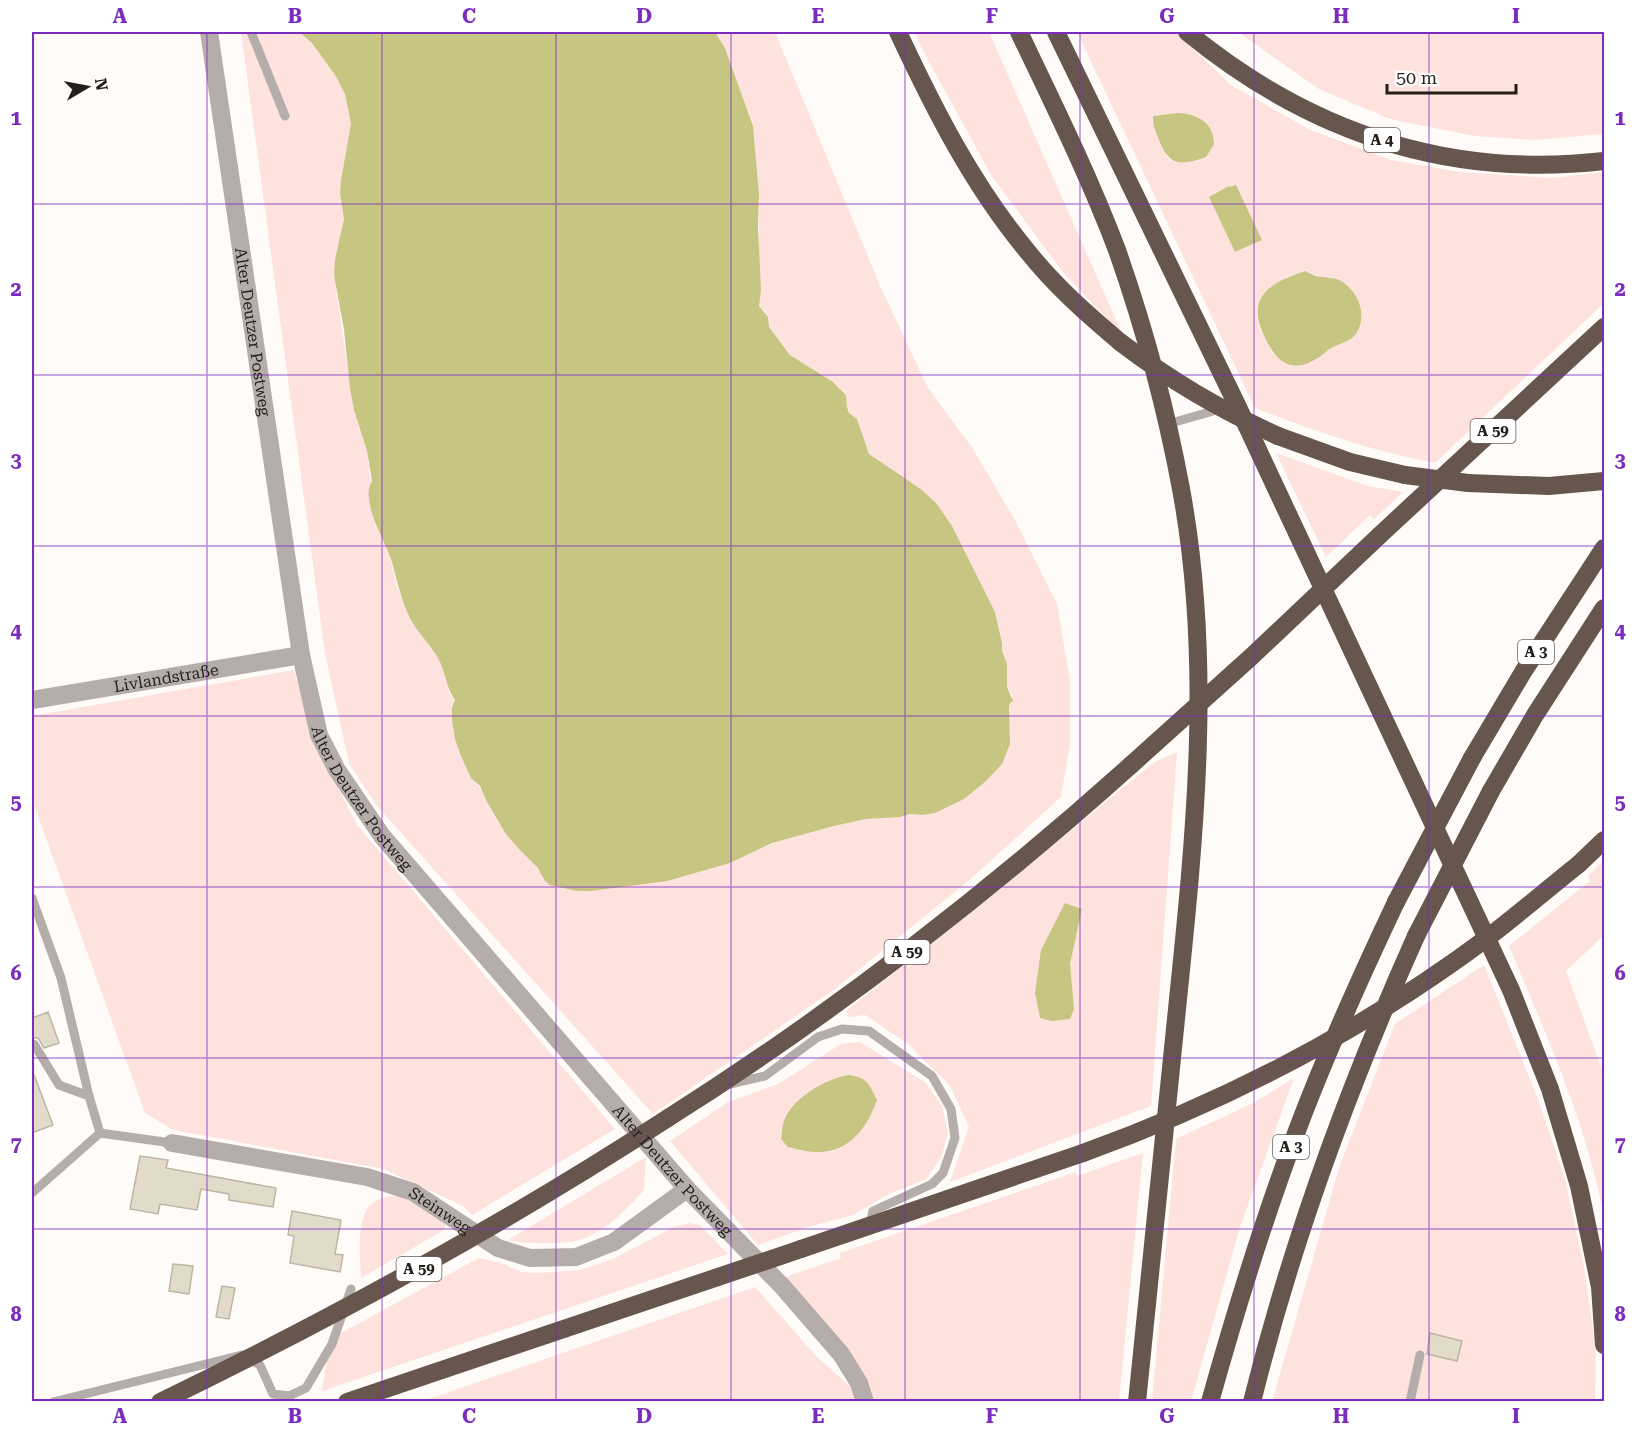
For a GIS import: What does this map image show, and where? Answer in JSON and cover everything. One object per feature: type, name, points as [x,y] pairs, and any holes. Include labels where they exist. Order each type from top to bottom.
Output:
[{"type":"highway","points":[[898,32],[919,77],[965,162],[1008,226],[1047,274],[1119,342],[1208,402],[1278,436],[1350,462],[1405,475],[1468,483],[1532,486],[1605,481]]},
{"type":"highway","points":[[1019,32],[1088,180],[1116,250],[1140,323],[1168,424],[1181,491],[1193,582],[1199,685],[1198,765],[1192,863],[1137,1401]]},
{"type":"highway","points":[[1056,32],[1237,405],[1511,990],[1550,1089],[1579,1186],[1600,1287],[1605,1345]]},
{"type":"highway","name":"A 4","points":[[1188,32],[1221,59],[1266,89],[1313,114],[1363,135],[1415,150],[1467,160],[1521,165],[1574,165],[1605,161]]},
{"type":"highway","name":"A 59","points":[[160,1401],[366,1298],[476,1237],[584,1172],[718,1086],[868,981],[969,905],[1056,832],[1605,327]]},
{"type":"highway","name":"A 3","points":[[1210,1401],[1260,1236],[1298,1128],[1355,990],[1396,902],[1472,758],[1523,672],[1605,548]]},
{"type":"highway","name":"A 3","points":[[1252,1401],[1288,1267],[1316,1183],[1359,1068],[1416,936],[1491,791],[1535,716],[1605,608]]},
{"type":"highway","points":[[347,1401],[1083,1153],[1187,1113],[1294,1061],[1392,1003],[1471,949],[1579,864],[1605,840]]},
{"type":"street","name":"Alter Deutzer Postweg","points":[[209,32],[301,655],[319,735],[337,770],[382,836],[687,1189],[782,1286],[841,1354],[860,1383],[865,1401]]},
{"type":"street","name":"Livlandstraße","points":[[32,700],[301,655]]},
{"type":"street","name":"Steinweg","points":[[172,1143],[367,1177],[413,1192],[498,1248],[530,1258],[576,1257],[614,1242],[687,1189]]},
{"type":"lane","points":[[251,32],[285,116]]},
{"type":"lane","points":[[1168,424],[1237,405]]},
{"type":"lane","points":[[32,898],[60,978],[100,1133]]},
{"type":"lane","points":[[718,1086],[765,1076],[818,1037],[842,1029],[869,1031],[932,1076],[951,1109],[955,1138],[943,1173],[932,1184],[873,1211],[870,1224]]},
{"type":"lane","points":[[34,1044],[59,1085],[89,1096]]},
{"type":"lane","points":[[32,1193],[100,1133],[172,1143]]},
{"type":"lane","points":[[54,1401],[242,1355],[260,1365],[273,1394],[289,1396],[306,1388],[332,1344],[351,1289]]},
{"type":"lane","points":[[1410,1401],[1420,1355]]},
{"type":"shaded area","points":[[241,32],[299,32],[312,43],[335,75],[345,94],[351,125],[341,180],[340,193],[344,219],[334,275],[354,410],[367,451],[370,477],[397,586],[411,621],[440,661],[449,686],[449,693],[455,700],[471,778],[545,881],[705,869],[730,863],[772,843],[834,826],[866,819],[900,817],[910,814],[922,815],[964,799],[1002,764],[1010,744],[1009,708],[1012,695],[1007,687],[1007,664],[1001,651],[1002,643],[995,612],[936,503],[922,490],[869,454],[857,419],[849,413],[846,395],[833,382],[790,355],[769,327],[768,317],[759,306],[759,194],[753,126],[725,48],[715,32],[775,32],[881,288],[928,388],[973,449],[1016,522],[1057,604],[1070,681],[1070,744],[1061,797],[967,882],[835,989],[653,1114],[377,806],[349,763],[325,653]]},
{"type":"shaded area","points":[[299,32],[715,32],[725,48],[753,126],[759,194],[761,290],[759,306],[768,317],[769,327],[790,355],[833,382],[846,395],[849,413],[857,419],[869,454],[922,490],[936,503],[952,526],[995,612],[1002,651],[1007,664],[1007,687],[1013,701],[1009,708],[1010,744],[1002,764],[985,782],[964,799],[935,813],[866,819],[834,826],[772,843],[730,863],[667,881],[577,891],[550,885],[545,881],[537,867],[506,834],[480,786],[471,778],[455,739],[452,708],[455,700],[437,657],[408,613],[391,559],[372,514],[369,487],[372,481],[367,451],[354,410],[344,330],[334,275],[344,219],[340,193],[341,180],[351,124],[345,94],[335,75],[312,43]]},
{"type":"shaded area","points":[[915,32],[989,32],[1123,336],[1062,271],[991,175]]},
{"type":"shaded area","points":[[1077,32],[1175,32],[1231,85],[1308,129],[1391,160],[1460,172],[1551,178],[1604,172],[1604,303],[1435,463],[1344,440],[1255,408]],"holes":[[[1164,115],[1214,136],[1211,150],[1196,159],[1185,162],[1168,158],[1152,120],[1153,116]],[[1236,185],[1261,240],[1236,252],[1210,197]],[[1305,271],[1321,277],[1332,277],[1356,296],[1362,319],[1349,340],[1330,348],[1317,358],[1273,354],[1259,326],[1257,315],[1274,285],[1289,276]]]},
{"type":"shaded area","points":[[1238,32],[1604,32],[1604,134],[1536,140],[1474,136],[1390,119],[1319,89]]},
{"type":"shaded area","points":[[1178,113],[1192,115],[1208,125],[1214,144],[1206,157],[1189,162],[1176,162],[1163,149],[1154,128],[1153,116]]},
{"type":"shaded area","points":[[1236,185],[1262,240],[1235,252],[1209,197],[1229,186]]},
{"type":"shaded area","points":[[1305,271],[1344,283],[1355,294],[1361,309],[1361,317],[1357,332],[1350,340],[1331,348],[1307,363],[1293,365],[1280,360],[1270,348],[1260,325],[1258,309],[1263,295],[1275,284]]},
{"type":"shaded area","points":[[1276,453],[1368,486],[1403,492],[1374,519],[1370,515],[1326,557]]},
{"type":"shaded area","points":[[294,670],[313,738],[357,825],[615,1129],[472,1215],[463,1206],[384,1169],[173,1130],[145,1113],[32,799],[32,716]]},
{"type":"shaded area","points":[[1177,752],[1151,1106],[950,1182],[969,1127],[950,1086],[908,1044],[865,1015],[849,1017],[846,1011],[974,910],[1153,763]],"holes":[[[1065,903],[1082,909],[1070,964]]]},
{"type":"shaded area","points":[[1604,860],[1604,935],[1566,971],[1604,1075],[1604,1216],[1576,1112],[1551,1045],[1509,946],[1590,881],[1588,876]]},
{"type":"shaded area","points":[[1065,903],[1082,909],[1070,964],[1074,1009],[1070,1019],[1052,1021],[1040,1018],[1035,993],[1041,950]]},
{"type":"shaded area","points":[[1484,965],[1536,1094],[1565,1179],[1584,1267],[1596,1352],[1595,1401],[1272,1402],[1340,1165],[1395,1024]]},
{"type":"shaded area","points":[[860,1042],[926,1083],[942,1106],[948,1133],[941,1158],[926,1179],[887,1195],[853,1215],[808,1227],[758,1245],[670,1141],[728,1102],[778,1084],[841,1044]]},
{"type":"shaded area","points":[[848,1075],[867,1082],[877,1100],[862,1129],[847,1143],[828,1151],[809,1152],[788,1147],[781,1139],[783,1124],[792,1107],[819,1086]]},
{"type":"shaded area","points":[[1294,1078],[1240,1227],[1191,1401],[1152,1401],[1176,1139],[1253,1103]]},
{"type":"shaded area","points":[[1143,1153],[1119,1401],[873,1401],[785,1277],[841,1258],[840,1253],[1076,1172],[1077,1176]]},
{"type":"shaded area","points":[[646,1157],[644,1190],[616,1218],[600,1230],[582,1239],[566,1242],[534,1243],[508,1240]]},
{"type":"shaded area","points":[[393,1196],[407,1199],[420,1206],[445,1223],[445,1228],[361,1278],[360,1236],[364,1215],[375,1201]]},
{"type":"shaded area","points":[[689,1223],[700,1225],[728,1254],[322,1391],[330,1339],[479,1258],[504,1264],[521,1272],[580,1270],[613,1259],[676,1226]]},
{"type":"shaded area","points":[[755,1287],[817,1357],[853,1389],[857,1402],[420,1402]]},
{"type":"building","points":[[48,1012],[59,1043],[44,1048],[38,1038],[32,1038],[32,1018]]},
{"type":"building","points":[[32,1072],[53,1125],[32,1133]]},
{"type":"building","points":[[140,1156],[168,1160],[166,1168],[276,1188],[273,1207],[229,1200],[229,1194],[201,1189],[197,1210],[160,1204],[158,1214],[130,1209]]},
{"type":"building","points":[[292,1211],[341,1220],[335,1254],[343,1255],[340,1272],[290,1263],[294,1236],[288,1235]]},
{"type":"building","points":[[173,1264],[193,1266],[189,1294],[169,1291]]},
{"type":"building","points":[[222,1286],[235,1288],[229,1319],[216,1317]]},
{"type":"building","points":[[1430,1333],[1462,1341],[1457,1361],[1427,1354]]}]
